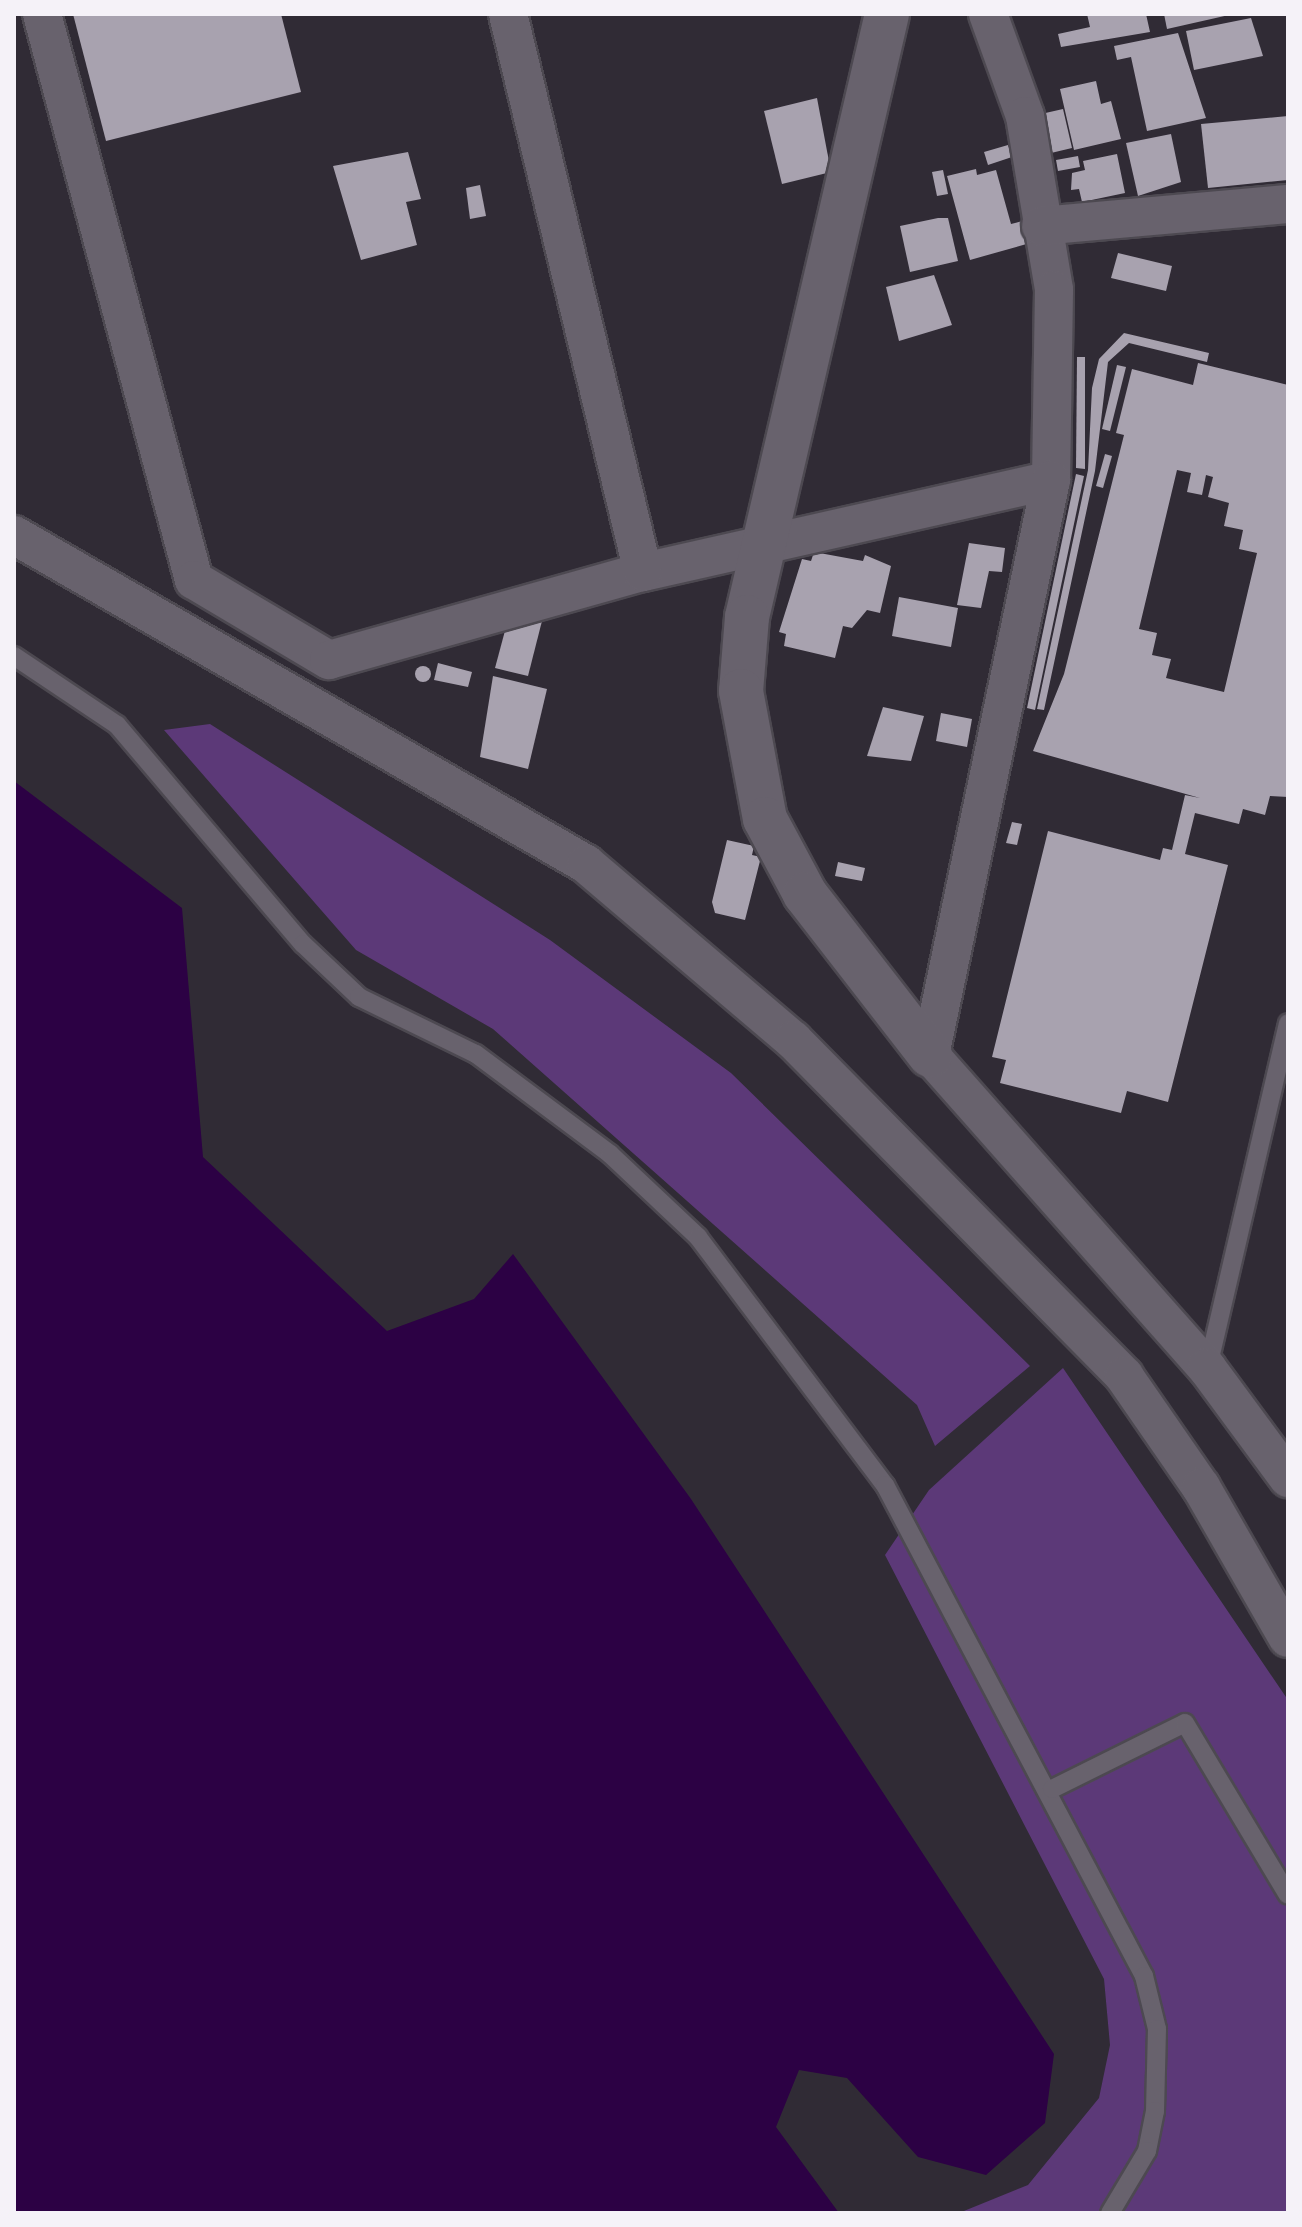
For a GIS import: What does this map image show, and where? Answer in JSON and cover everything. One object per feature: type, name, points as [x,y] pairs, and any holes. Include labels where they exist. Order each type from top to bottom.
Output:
[{"type":"street","points":[[42,14],[194,580],[329,660],[643,572],[1051,480]]},
{"type":"street","points":[[508,14],[643,572]]},
{"type":"street","points":[[887,14],[747,617],[741,691],[765,819],[805,894],[930,1055],[1207,1368],[1288,1478]]},
{"type":"street","points":[[930,1055],[1051,480],[1054,290],[1025,116],[988,14]]},
{"type":"street","points":[[1041,226],[1288,204]]},
{"type":"street","points":[[14,535],[586,864],[793,1040],[1124,1376],[1201,1487],[1288,1638]]},
{"type":"lane","points":[[14,656],[117,725],[303,944],[359,997],[476,1054],[610,1154],[698,1237],[885,1485],[1052,1789],[1144,1976],[1157,2029],[1147,2151],[1110,2213]]},
{"type":"lane","points":[[1207,1368],[1288,1023]]},
{"type":"lane","points":[[1052,1789],[1185,1723],[1288,1895]]},
{"type":"shaded area","points":[[210,724],[550,940],[731,1073],[1030,1366],[935,1446],[917,1405],[493,1029],[356,950],[164,730]]},
{"type":"shaded area","points":[[14,781],[182,908],[203,1157],[387,1331],[474,1299],[513,1254],[691,1499],[1054,2054],[1045,2123],[986,2175],[918,2157],[847,2078],[799,2070],[776,2127],[839,2213],[14,2213]]},
{"type":"shaded area","points":[[1063,1368],[1288,1700],[1288,2213],[959,2213],[1028,2185],[1099,2098],[1110,2045],[1104,1979],[885,1555],[929,1490]]},
{"type":"building","points":[[73,14],[281,14],[301,92],[106,141]]},
{"type":"building","points":[[1087,14],[1146,14],[1150,32],[1061,47],[1058,34],[1090,27]]},
{"type":"building","points":[[1164,14],[1229,14],[1229,15],[1167,29]]},
{"type":"building","points":[[1251,18],[1263,56],[1194,70],[1186,31]]},
{"type":"building","points":[[1178,33],[1206,118],[1147,131],[1131,57],[1117,60],[1114,46]]},
{"type":"building","points":[[1096,81],[1101,104],[1111,101],[1121,139],[1074,150],[1060,89]]},
{"type":"building","points":[[817,98],[831,172],[782,184],[764,111]]},
{"type":"building","points":[[1063,109],[1072,148],[1051,153],[1041,114]]},
{"type":"building","points":[[1288,116],[1288,180],[1208,188],[1201,124]]},
{"type":"building","points":[[1171,134],[1181,182],[1138,196],[1126,143]]},
{"type":"building","points":[[1008,145],[1012,157],[988,165],[984,152]]},
{"type":"building","points":[[408,152],[421,199],[406,202],[417,245],[361,260],[333,166]]},
{"type":"building","points":[[1117,154],[1125,193],[1082,202],[1079,189],[1071,190],[1072,173],[1085,170],[1083,161]]},
{"type":"building","points":[[1078,156],[1080,167],[1058,171],[1056,160]]},
{"type":"building","points":[[976,169],[977,175],[996,170],[1011,224],[1026,220],[1030,243],[970,260],[947,176]]},
{"type":"building","points":[[943,170],[948,194],[937,196],[932,172]]},
{"type":"building","points":[[480,185],[486,216],[470,219],[466,188]]},
{"type":"building","points":[[948,218],[958,261],[910,272],[900,226]]},
{"type":"building","points":[[1118,253],[1172,266],[1166,291],[1111,278]]},
{"type":"building","points":[[934,275],[952,325],[899,341],[886,287]]},
{"type":"building","points":[[1124,333],[1209,353],[1207,362],[1129,343],[1108,362],[1095,471],[1044,710],[1037,709],[1088,470],[1092,388],[1099,359]]},
{"type":"building","points":[[1077,357],[1085,357],[1085,469],[1076,468]]},
{"type":"building","points":[[1198,363],[1288,385],[1288,797],[1270,796],[1265,815],[1243,809],[1239,824],[1195,813],[1185,854],[1228,865],[1168,1102],[1127,1091],[1121,1113],[1000,1083],[1006,1060],[992,1057],[1048,831],[1160,860],[1163,848],[1172,850],[1185,795],[1200,798],[1033,751],[1064,674],[1124,435],[1116,433],[1132,369],[1193,385]],"holes":[[[1177,470],[1191,473],[1187,492],[1202,495],[1206,475],[1213,477],[1208,497],[1229,503],[1224,526],[1243,530],[1239,549],[1257,553],[1224,692],[1166,678],[1171,659],[1152,655],[1157,633],[1139,629]]]},
{"type":"building","points":[[1117,365],[1126,367],[1110,431],[1102,429]]},
{"type":"building","points":[[1105,454],[1112,456],[1103,488],[1096,486]]},
{"type":"building","points":[[1076,474],[1084,476],[1035,710],[1027,708]]},
{"type":"building","points":[[969,543],[1005,548],[1002,572],[989,571],[981,608],[957,605]]},
{"type":"building","points":[[814,552],[863,561],[865,555],[891,566],[880,613],[867,610],[852,628],[843,626],[835,658],[784,646],[786,634],[779,632],[802,559],[811,561]]},
{"type":"building","points":[[899,597],[958,608],[951,647],[892,636]]},
{"type":"building","points":[[543,617],[528,676],[495,668],[506,627]]},
{"type":"building","points":[[438,663],[472,672],[468,687],[434,680]]},
{"type":"building","points":[[420,666],[426,666],[431,674],[429,680],[420,682],[415,677],[415,671]]},
{"type":"building","points":[[493,676],[547,689],[528,769],[480,757]]},
{"type":"building","points":[[883,707],[924,716],[911,761],[867,756]]},
{"type":"building","points":[[941,713],[972,719],[967,747],[936,741]]},
{"type":"building","points":[[1012,822],[1022,824],[1017,845],[1006,843]]},
{"type":"building","points":[[727,840],[754,846],[752,855],[761,857],[745,920],[715,913],[712,902]]},
{"type":"building","points":[[838,862],[865,868],[862,881],[835,876]]}]
